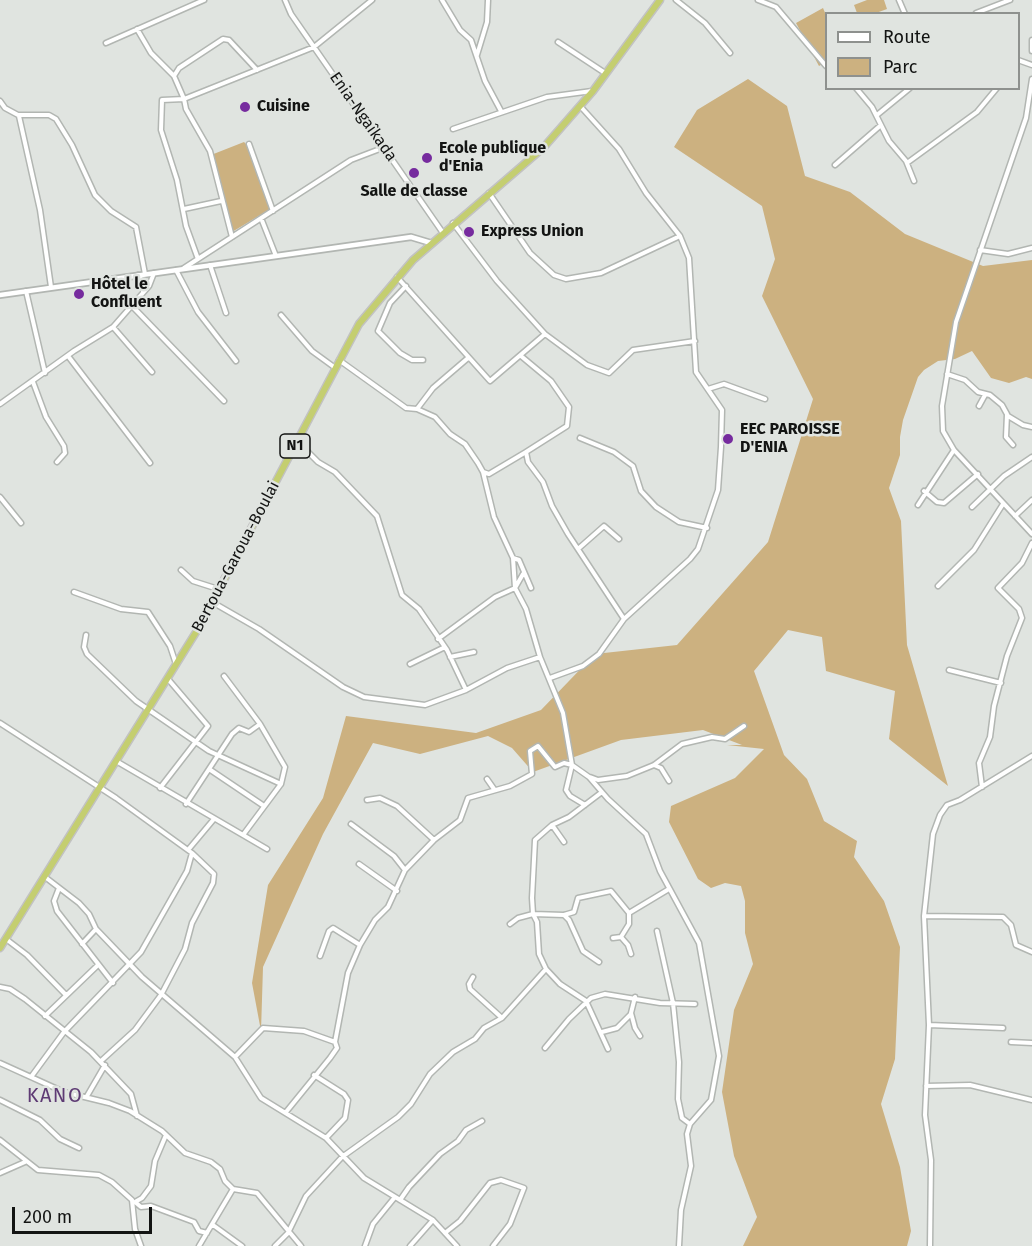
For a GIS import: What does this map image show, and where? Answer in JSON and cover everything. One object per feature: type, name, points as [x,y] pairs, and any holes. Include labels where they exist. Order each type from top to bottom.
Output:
[{"type":"highway","name":"Bertoua-Garoua-Boulai","points":[[0,948],[176,665],[298,442],[334,367],[359,324],[397,277],[431,243],[543,147],[581,107],[660,0]]},
{"type":"street","points":[[106,43],[204,0]]},
{"type":"street","name":"Enia-Ngaîkada","points":[[285,0],[291,14],[386,147],[443,233]]},
{"type":"street","points":[[198,259],[186,226],[177,180],[162,136],[161,103],[164,98],[184,99],[315,47],[372,0]]},
{"type":"street","points":[[442,0],[460,30],[471,40],[485,81],[501,111]]},
{"type":"street","points":[[477,55],[487,22],[488,0]]},
{"type":"street","points":[[676,0],[705,23],[730,53]]},
{"type":"street","points":[[758,0],[776,7],[825,65]]},
{"type":"street","points":[[979,12],[1010,0]]},
{"type":"street","points":[[137,29],[151,53],[174,76],[186,109],[210,151],[232,237]]},
{"type":"street","points":[[174,76],[179,68],[223,39],[233,43],[258,70]]},
{"type":"street","points":[[1032,40],[1032,51]]},
{"type":"street","points":[[558,42],[606,74]]},
{"type":"street","points":[[1032,79],[1026,118],[956,322],[942,406],[943,431],[954,450],[1032,534]]},
{"type":"street","points":[[858,90],[877,115],[889,141],[907,163],[914,181]]},
{"type":"street","points":[[877,115],[908,90]]},
{"type":"street","points":[[907,163],[976,112],[995,90]]},
{"type":"street","points":[[453,129],[547,97],[593,91]]},
{"type":"street","points":[[0,101],[4,108],[18,115],[49,115],[56,119],[72,145],[95,195],[111,211],[136,227],[145,274]]},
{"type":"street","points":[[550,678],[589,663],[599,654],[624,619],[690,559],[707,528],[718,490],[722,416],[719,405],[696,372],[696,340],[689,258],[680,236],[646,193],[619,149],[581,107]]},
{"type":"street","points":[[18,115],[40,210],[51,288]]},
{"type":"street","points":[[835,165],[881,125]]},
{"type":"street","points":[[249,144],[273,211]]},
{"type":"street","points":[[184,269],[351,160],[386,147]]},
{"type":"street","points":[[489,193],[530,252],[554,275],[566,279],[602,273],[680,236]]},
{"type":"street","points":[[183,209],[221,201]]},
{"type":"street","points":[[261,218],[276,256]]},
{"type":"street","points":[[453,224],[497,281],[545,334],[587,365],[605,374],[614,370],[633,350],[696,340]]},
{"type":"street","points":[[0,295],[411,237],[431,243]]},
{"type":"street","points":[[980,250],[1008,254],[1032,248]]},
{"type":"street","points":[[210,265],[226,313]]},
{"type":"street","points":[[176,270],[183,289],[198,312],[236,361]]},
{"type":"street","points":[[0,405],[113,327],[133,307],[149,286],[154,273]]},
{"type":"street","points":[[138,275],[144,283],[143,293]]},
{"type":"street","points":[[397,277],[490,381],[545,334]]},
{"type":"street","points":[[406,286],[390,303],[379,325],[379,334],[400,353],[412,360],[423,360]]},
{"type":"street","points":[[26,291],[45,373]]},
{"type":"street","points":[[133,307],[224,401]]},
{"type":"street","points":[[281,315],[312,351],[334,367]]},
{"type":"street","points":[[113,327],[152,372]]},
{"type":"street","points":[[68,356],[150,463]]},
{"type":"street","points":[[483,472],[489,474],[567,426],[569,407],[550,381],[521,356]]},
{"type":"street","points":[[417,409],[433,388],[468,358]]},
{"type":"street","points":[[339,359],[406,408],[417,409],[435,417],[450,434],[465,444],[483,472],[494,517],[513,558],[515,588],[526,609],[540,657],[563,713],[572,765],[566,790],[570,796],[585,805]]},
{"type":"street","points":[[947,374],[964,380],[1002,405],[1006,414],[1006,437],[1013,445]]},
{"type":"street","points":[[33,382],[46,417],[65,450],[57,462]]},
{"type":"street","points":[[708,389],[724,384],[765,399]]},
{"type":"street","points":[[979,406],[985,394]]},
{"type":"street","points":[[1006,414],[1023,425],[1032,427]]},
{"type":"street","points":[[580,438],[614,452],[633,466],[641,491],[656,507],[679,522],[707,528]]},
{"type":"street","points":[[298,442],[318,462],[335,472],[376,516],[402,595],[419,609],[445,647],[466,690]]},
{"type":"street","points":[[918,505],[924,491],[954,450]]},
{"type":"street","points":[[526,452],[528,462],[543,482],[552,506],[624,619]]},
{"type":"street","points":[[972,507],[990,489],[1032,457]]},
{"type":"street","points":[[924,491],[936,502],[944,503],[978,474]]},
{"type":"street","points":[[0,497],[21,523]]},
{"type":"street","points":[[1015,516],[1032,501]]},
{"type":"street","points":[[938,586],[974,550],[1003,504]]},
{"type":"street","points":[[578,549],[604,526],[619,539]]},
{"type":"street","points":[[982,786],[979,763],[990,737],[994,706],[1007,656],[1022,618],[1019,609],[998,588],[1022,563],[1032,543]]},
{"type":"street","points":[[513,558],[519,560],[523,574],[531,588]]},
{"type":"street","points":[[181,570],[193,581],[219,589]]},
{"type":"street","points":[[438,639],[495,597],[515,588],[523,574]]},
{"type":"street","points":[[74,592],[121,609],[148,612],[171,646],[176,665]]},
{"type":"street","points":[[212,602],[259,629],[355,694],[425,705],[466,690],[507,668],[540,657]]},
{"type":"street","points":[[86,635],[84,647],[87,654],[148,710],[218,755],[281,784]]},
{"type":"street","points":[[410,664],[445,647]]},
{"type":"street","points":[[450,657],[474,652]]},
{"type":"street","points":[[949,670],[1001,683]]},
{"type":"street","points":[[224,676],[260,724],[285,767],[281,784],[243,835]]},
{"type":"street","points":[[160,788],[207,729],[207,723],[167,678]]},
{"type":"street","points":[[0,723],[99,788],[190,852],[212,871],[214,877],[192,923],[185,949],[161,995],[135,1029],[101,1061]]},
{"type":"street","points":[[186,804],[237,729],[249,732],[260,724]]},
{"type":"street","points":[[286,1112],[337,1048],[335,1042],[348,974],[366,933],[388,907],[405,870],[434,840],[460,820],[468,798],[510,786],[532,774],[530,751],[538,746],[555,767],[564,763],[572,765],[598,780],[627,776],[654,765],[682,744],[712,737],[725,739],[744,726]]},
{"type":"street","points":[[930,1246],[931,1160],[925,1115],[929,1025],[924,916],[933,834],[940,815],[947,805],[1032,756]]},
{"type":"street","points":[[116,761],[186,804],[267,849]]},
{"type":"street","points":[[654,765],[661,768],[669,781]]},
{"type":"street","points":[[209,769],[264,806]]},
{"type":"street","points":[[590,777],[602,792],[646,834],[669,889],[699,943],[719,1056],[711,1100],[690,1124],[687,1134],[690,1166],[681,1210],[679,1246]]},
{"type":"street","points":[[487,779],[495,789]]},
{"type":"street","points":[[602,792],[552,825],[535,840],[532,850],[533,914],[537,922],[539,954],[546,969],[560,984],[586,1000],[603,1032],[608,1049]]},
{"type":"street","points":[[367,800],[380,798],[397,806],[434,840]]},
{"type":"street","points":[[31,1077],[64,1032],[113,983],[147,942],[187,872],[190,852],[214,819]]},
{"type":"street","points":[[351,824],[394,856],[405,870]]},
{"type":"street","points":[[552,825],[564,842]]},
{"type":"street","points":[[359,864],[397,891]]},
{"type":"street","points":[[44,877],[89,914],[96,929],[161,995],[243,1065],[247,1079],[257,1094],[326,1138],[364,1178],[433,1220],[457,1246]]},
{"type":"street","points":[[59,888],[54,901],[55,906],[113,983]]},
{"type":"street","points":[[629,913],[669,889]]},
{"type":"street","points":[[510,924],[518,918],[533,914],[564,915],[574,912],[578,898],[611,891],[629,913],[629,924],[621,937]]},
{"type":"street","points":[[564,915],[583,951],[599,962]]},
{"type":"street","points":[[924,916],[1003,916],[1011,925],[1016,945],[1032,952]]},
{"type":"street","points":[[320,956],[329,931],[333,928],[360,945]]},
{"type":"street","points":[[82,944],[96,929]]},
{"type":"street","points":[[657,931],[673,1003],[678,1062],[678,1099],[682,1118],[690,1124]]},
{"type":"street","points":[[613,938],[621,937]]},
{"type":"street","points":[[621,937],[628,945],[631,954]]},
{"type":"street","points":[[6,939],[27,955],[66,995]]},
{"type":"street","points":[[45,1016],[99,965]]},
{"type":"street","points":[[275,1246],[288,1233],[306,1196],[342,1157],[387,1127],[411,1104],[430,1074],[453,1052],[502,1018],[546,969]]},
{"type":"street","points":[[473,977],[469,984],[470,989],[502,1018]]},
{"type":"street","points":[[0,987],[10,989],[101,1061],[131,1094],[137,1116]]},
{"type":"street","points":[[545,1048],[586,1000],[605,994],[611,998],[635,997],[695,1004]]},
{"type":"street","points":[[635,997],[632,1013],[634,1028],[640,1036]]},
{"type":"street","points":[[603,1032],[617,1028],[632,1013]]},
{"type":"street","points":[[929,1025],[1003,1028]]},
{"type":"street","points":[[235,1057],[263,1028],[304,1031],[335,1042]]},
{"type":"street","points":[[1011,1042],[1032,1043]]},
{"type":"street","points":[[0,1063],[64,1092],[87,1096],[124,1108],[166,1135],[185,1153],[211,1162],[220,1169],[225,1181],[232,1189],[257,1194],[301,1246]]},
{"type":"street","points":[[87,1096],[105,1065]]},
{"type":"street","points":[[314,1075],[344,1094],[348,1100],[345,1118],[326,1138]]},
{"type":"street","points":[[926,1086],[970,1085],[1032,1100]]},
{"type":"street","points":[[1,1102],[40,1120],[66,1143],[79,1148]]},
{"type":"street","points":[[400,1200],[408,1187],[440,1154],[458,1141],[466,1130],[482,1121]]},
{"type":"street","points":[[166,1135],[155,1161],[152,1184],[142,1198],[135,1202],[141,1207],[151,1206],[194,1222],[199,1231],[207,1233]]},
{"type":"street","points":[[0,1140],[38,1170],[99,1175],[112,1182],[132,1200],[135,1228],[141,1246]]},
{"type":"street","points":[[0,1173],[25,1162]]},
{"type":"street","points":[[445,1233],[460,1221],[490,1183],[501,1180],[524,1188],[510,1224],[493,1246]]},
{"type":"street","points":[[199,1246],[232,1189]]},
{"type":"street","points":[[365,1246],[373,1224],[395,1197]]},
{"type":"street","points":[[410,1246],[433,1220]]},
{"type":"street","points":[[213,1225],[242,1246]]},
{"type":"green space","points":[[867,0],[884,0],[887,9],[879,12],[857,12],[854,5]]},
{"type":"green space","points":[[823,8],[825,13],[825,63],[819,66],[796,23]]},
{"type":"green space","points":[[748,79],[787,106],[805,176],[850,192],[905,234],[983,266],[1032,260],[1032,379],[1026,377],[1009,383],[991,378],[972,351],[955,359],[938,361],[924,370],[918,377],[903,420],[900,455],[889,488],[901,521],[907,645],[948,786],[889,739],[895,691],[826,671],[822,637],[788,630],[754,671],[784,755],[807,779],[824,821],[857,841],[854,857],[884,901],[900,947],[895,1059],[881,1104],[900,1167],[911,1231],[907,1246],[743,1246],[757,1217],[734,1156],[722,1092],[734,1010],[753,964],[745,933],[745,901],[741,886],[725,883],[711,888],[698,879],[669,822],[671,806],[735,778],[764,749],[727,745],[742,745],[703,730],[621,740],[533,772],[512,748],[488,736],[420,754],[373,743],[323,834],[263,967],[261,1031],[252,983],[268,885],[323,798],[346,716],[476,733],[541,710],[595,654],[677,645],[768,542],[813,399],[762,296],[775,259],[762,206],[674,147],[697,110]]},
{"type":"green space","points":[[244,142],[253,151],[272,208],[232,232],[211,155]]},
{"type":"place","name":"Cuisine","points":[[245,107]]},
{"type":"place","name":"Ecole publique d'Enia","points":[[427,158]]},
{"type":"place","name":"Salle de classe","points":[[414,173]]},
{"type":"place","name":"Express Union","points":[[469,232]]},
{"type":"place","name":"Hôtel le Confluent","points":[[79,294]]},
{"type":"place","name":"EEC PAROISSE D'ENIA","points":[[728,439]]},
{"type":"district","name":"KANO","points":[[55,1096]]}]
